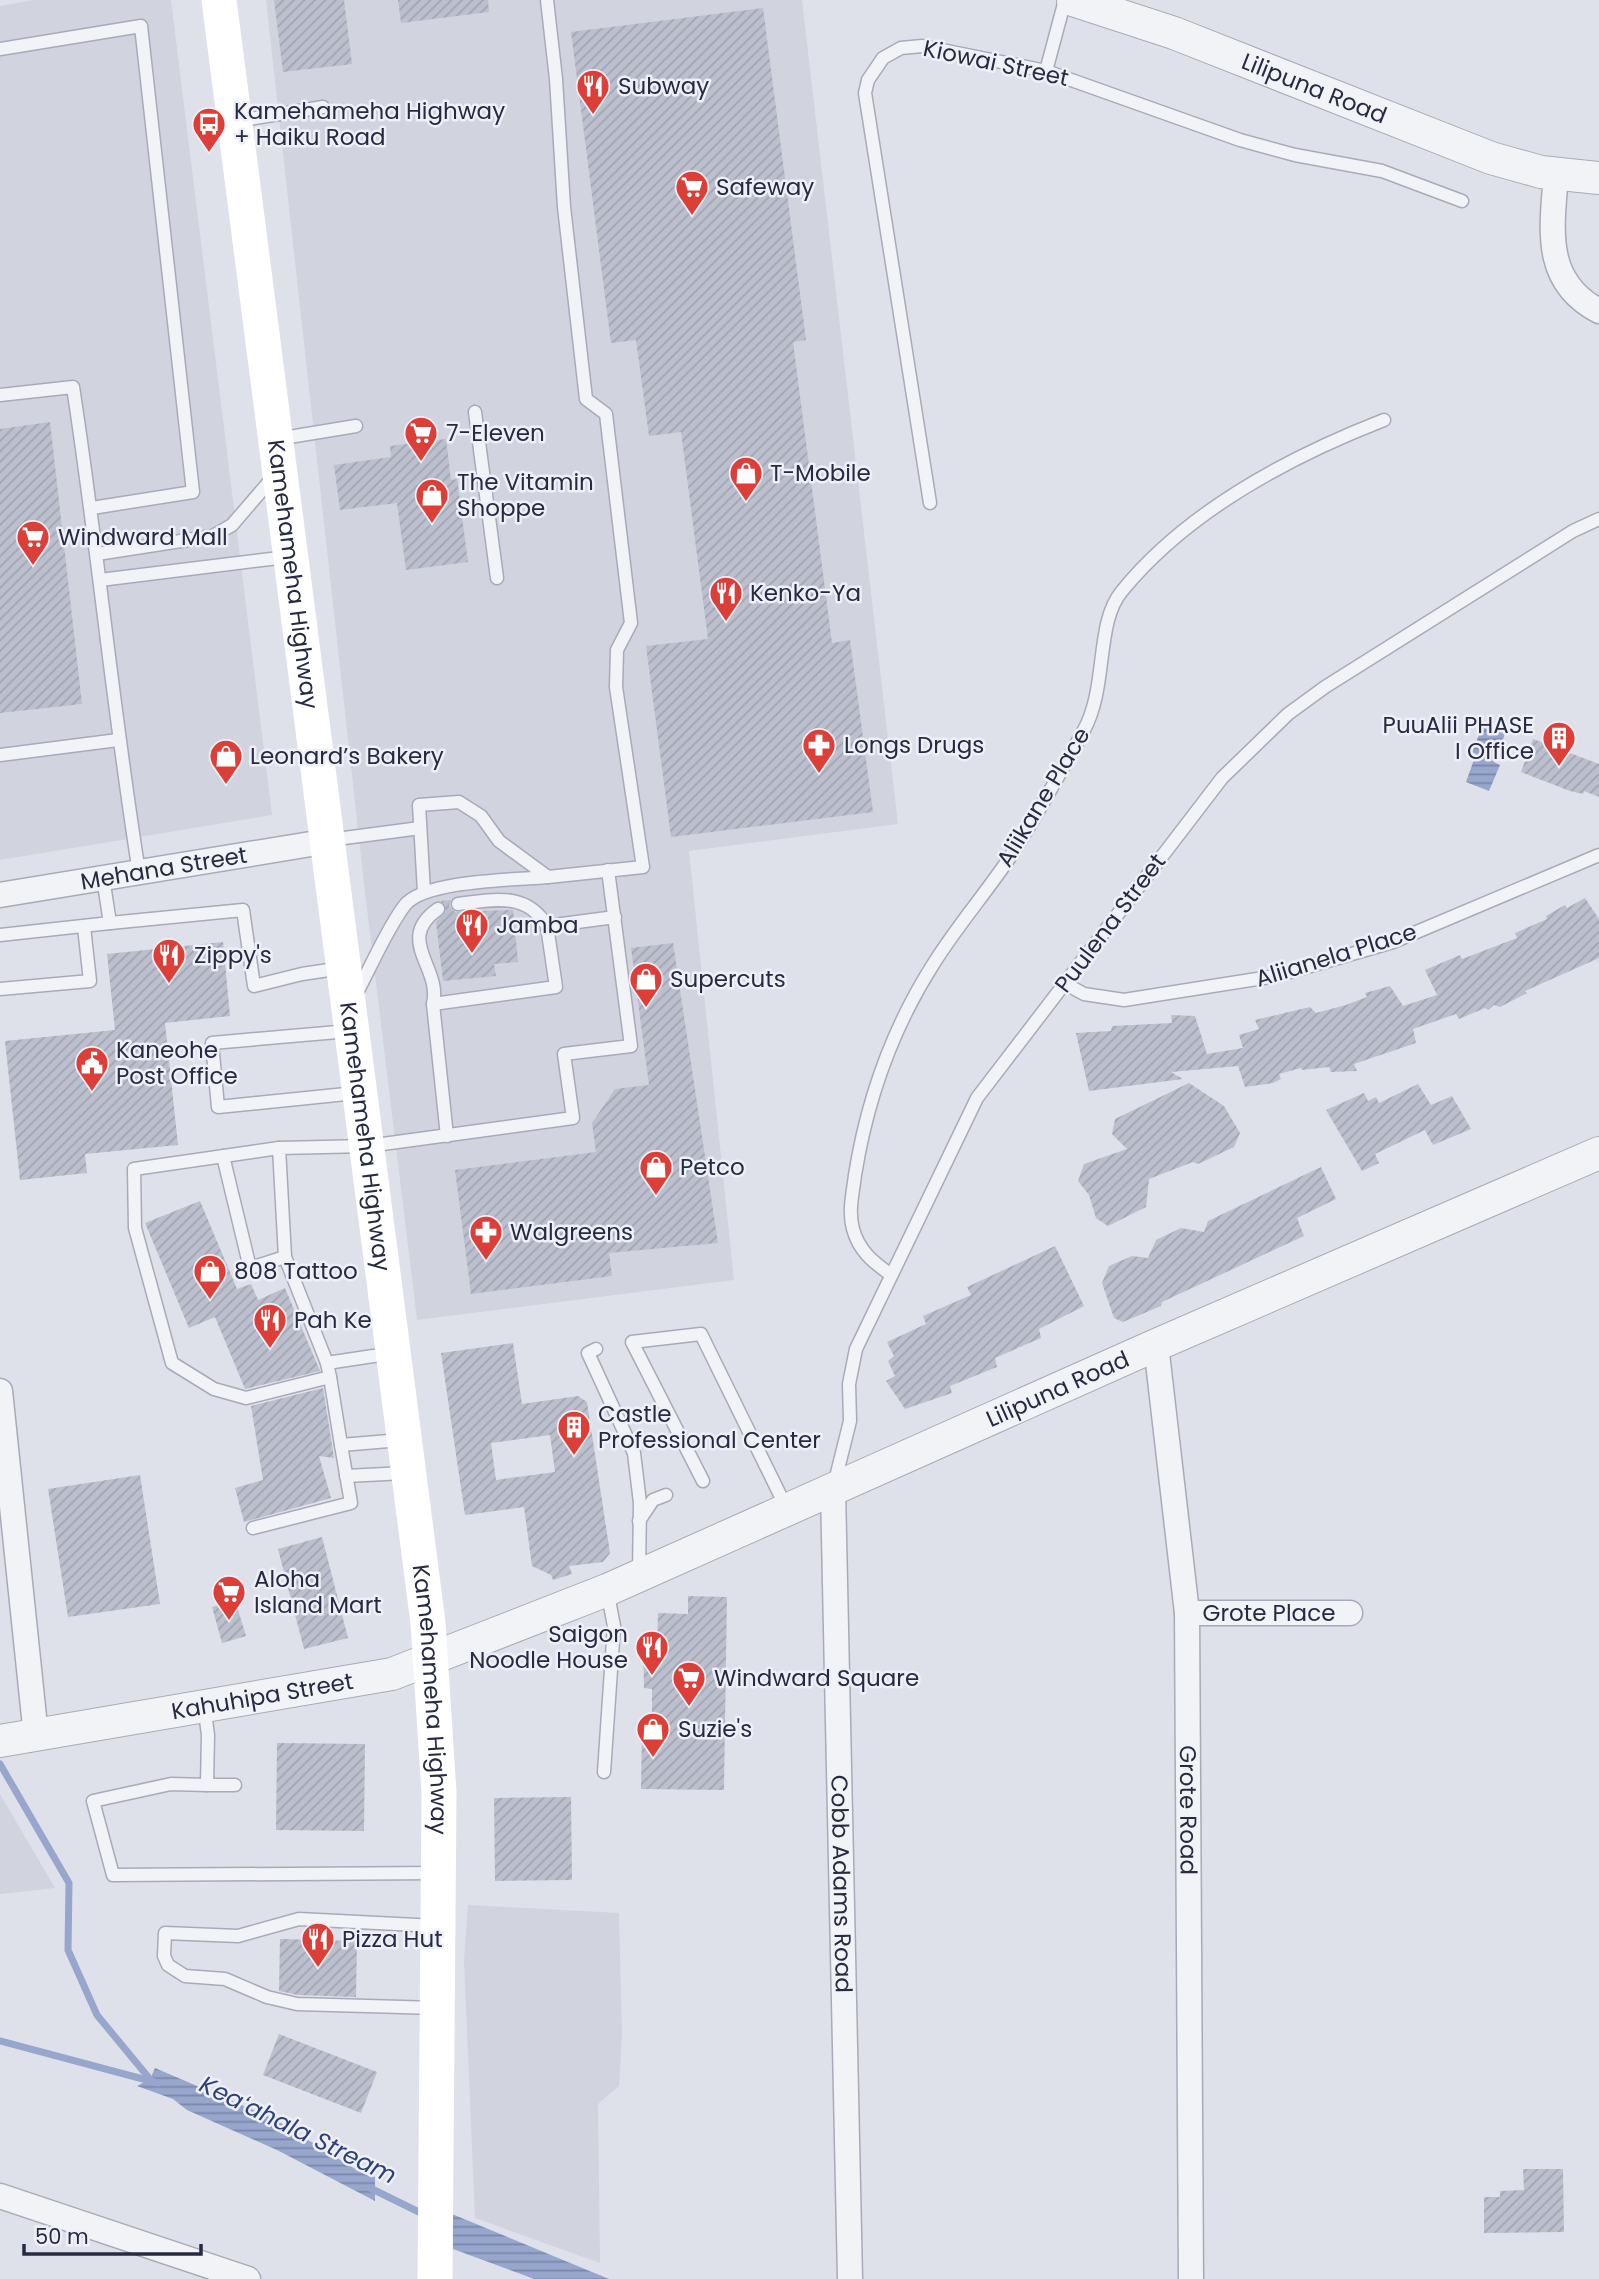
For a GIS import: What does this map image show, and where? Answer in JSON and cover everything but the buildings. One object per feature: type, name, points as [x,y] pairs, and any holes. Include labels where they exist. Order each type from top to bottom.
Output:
[{"type":"main road","name":"Kamehameha Highway","points":[[219,0],[352,1017],[431,1657],[439,1793],[435,2279]]},
{"type":"street","name":"Lilipuna Road","points":[[1073,0],[1174,33],[1491,158],[1556,174],[1599,178]]},
{"type":"street","points":[[1556,174],[1551,243],[1555,258],[1570,287],[1599,311]]},
{"type":"street","name":"Mehana Street","points":[[0,895],[329,841]]},
{"type":"street","name":"Lilipuna Road","points":[[518,1627],[1599,1153]]},
{"type":"street","name":"Grote Road","points":[[1156,1345],[1187,1613],[1191,2279]]},
{"type":"street","points":[[0,1391],[36,1736]]},
{"type":"street","name":"Cobb Adams Road","points":[[833,1490],[850,2279]]},
{"type":"street","name":"Grote Place","points":[[1187,1613],[1350,1612]]},
{"type":"street","name":"Kahuhipa Street","points":[[1,1741],[392,1674],[431,1657],[518,1627]]},
{"type":"street","points":[[0,2196],[248,2279]]},
{"type":"lane","points":[[361,1093],[218,1107],[212,1043],[352,1017],[394,921],[406,904],[424,892],[643,867],[616,687],[617,650],[631,623],[606,414],[586,399],[564,206],[556,79],[547,0]]},
{"type":"lane","points":[[1046,71],[1065,0]]},
{"type":"lane","points":[[0,49],[141,26],[193,492],[92,508]]},
{"type":"lane","name":"Kiowai Street","points":[[930,503],[865,93],[868,80],[883,58],[912,46],[1046,71],[1240,140],[1295,155],[1382,171],[1462,201]]},
{"type":"lane","points":[[235,121],[323,107]]},
{"type":"lane","points":[[0,395],[72,387],[92,508],[118,740],[139,872]]},
{"type":"lane","points":[[475,412],[497,578]]},
{"type":"lane","name":"Aliikane Place","points":[[890,1274],[868,1258],[859,1245],[851,1218],[858,1161],[875,1090],[887,1056],[917,992],[953,934],[1010,856],[1084,729],[1098,694],[1107,625],[1115,600],[1151,561],[1181,535],[1246,487],[1313,450],[1384,420]]},
{"type":"lane","points":[[97,554],[213,536],[242,516],[278,455],[356,426]]},
{"type":"lane","name":"Puulena Street","points":[[833,1490],[850,1421],[849,1384],[856,1349],[977,1098],[1204,798],[1254,745],[1288,715],[1337,679],[1573,531],[1599,519]]},
{"type":"lane","points":[[100,580],[292,556]]},
{"type":"lane","points":[[0,755],[118,740]]},
{"type":"lane","points":[[424,892],[419,805],[459,802],[481,816],[499,841],[548,877]]},
{"type":"lane","points":[[329,841],[420,828]]},
{"type":"lane","name":"Aliianela Place","points":[[1064,983],[1084,994],[1124,1000],[1276,976],[1393,942],[1599,855]]},
{"type":"lane","points":[[330,1377],[246,1398],[214,1389],[173,1363],[135,1228],[134,1169],[279,1148],[368,1146],[573,1118],[564,1054],[631,1046],[608,870]]},
{"type":"lane","points":[[103,878],[110,923]]},
{"type":"lane","points":[[433,1004],[556,987],[547,926],[534,908],[513,899],[458,904]]},
{"type":"lane","points":[[438,909],[423,924],[419,946],[434,981],[433,1004],[447,1136]]},
{"type":"lane","points":[[0,936],[243,910],[254,986],[302,974],[345,968]]},
{"type":"lane","points":[[547,926],[615,917]]},
{"type":"lane","points":[[0,989],[90,981],[84,927]]},
{"type":"lane","points":[[253,1528],[351,1503],[327,1363],[285,1257],[279,1148]]},
{"type":"lane","points":[[223,1156],[250,1268],[285,1257]]},
{"type":"lane","points":[[703,1481],[632,1342],[701,1334],[787,1509]]},
{"type":"lane","points":[[596,1349],[588,1353],[634,1453],[639,1521],[639,1574]]},
{"type":"lane","points":[[327,1363],[394,1353]]},
{"type":"lane","points":[[341,1445],[408,1456]]},
{"type":"lane","points":[[346,1476],[408,1456]]},
{"type":"lane","points":[[639,1521],[653,1500],[666,1494]]},
{"type":"lane","points":[[604,1772],[614,1626],[607,1590]]},
{"type":"lane","points":[[204,1705],[207,1785]]},
{"type":"lane","points":[[235,1785],[171,1784],[93,1801],[113,1875],[438,1873]]},
{"type":"lane","points":[[437,2008],[297,2004],[267,1997],[225,1979],[186,1976],[168,1965],[164,1956],[165,1933],[237,1936],[299,1919],[438,1926]]},
{"type":"shaded area","points":[[33,0],[171,0],[272,815],[0,860],[0,6]]},
{"type":"shaded area","points":[[266,0],[802,0],[898,824],[689,851],[734,1280],[417,1320],[364,884]]},
{"type":"shaded area","points":[[0,1794],[55,1888],[0,1894]]},
{"type":"shaded area","points":[[468,1905],[619,1913],[622,2036],[619,2086],[598,2104],[600,2263],[475,2218],[464,1961]]},
{"type":"water","points":[[1483,725],[1505,734],[1494,762],[1500,765],[1489,791],[1466,782],[1476,754],[1472,752]]},
{"type":"water","points":[[155,2068],[274,2119],[360,2172],[375,2177],[375,2201],[277,2150],[187,2110],[173,2099],[137,2086],[150,2079]]},
{"type":"water","points":[[452,2214],[609,2279],[534,2279],[453,2249]]},
{"type":"waterway","points":[[0,1764],[69,1883],[68,1950],[97,2015],[149,2078]]},
{"type":"waterway","name":"Keaʻahala Stream","points":[[0,2041],[158,2083]]},
{"type":"waterway","name":"Keaʻahala Stream","points":[[370,2188],[425,2215]]},
{"type":"place","name":"Subway","points":[[593,116]]},
{"type":"place","name":"Kamehameha Highway + Haiku Road","points":[[209,154]]},
{"type":"place","name":"Safeway","points":[[692,217]]},
{"type":"place","name":"7-Eleven","points":[[421,463]]},
{"type":"place","name":"T-Mobile","points":[[746,503]]},
{"type":"place","name":"The Vitamin Shoppe","points":[[432,525]]},
{"type":"place","name":"Windward Mall","points":[[33,567]]},
{"type":"place","name":"Kenko-Ya","points":[[726,623]]},
{"type":"place","name":"PuuAlii PHASE I Office","points":[[1559,768]]},
{"type":"place","name":"Longs Drugs","points":[[819,775]]},
{"type":"place","name":"Leonard’s Bakery","points":[[226,786]]},
{"type":"place","name":"Jamba","points":[[472,955]]},
{"type":"place","name":"Zippy's","points":[[169,985]]},
{"type":"place","name":"Supercuts","points":[[646,1009]]},
{"type":"place","name":"Kaneohe Post Office","points":[[92,1093]]},
{"type":"place","name":"Petco","points":[[656,1197]]},
{"type":"place","name":"Walgreens","points":[[486,1262]]},
{"type":"place","name":"808 Tattoo","points":[[210,1301]]},
{"type":"place","name":"Pah Ke","points":[[270,1350]]},
{"type":"place","name":"Castle Professional Center","points":[[574,1457]]},
{"type":"place","name":"Aloha Island Mart","points":[[229,1622]]},
{"type":"place","name":"Saigon Noodle House","points":[[652,1677]]},
{"type":"place","name":"Windward Square","points":[[689,1708]]},
{"type":"place","name":"Suzie's","points":[[653,1759]]},
{"type":"place","name":"Pizza Hut","points":[[318,1969]]}]
